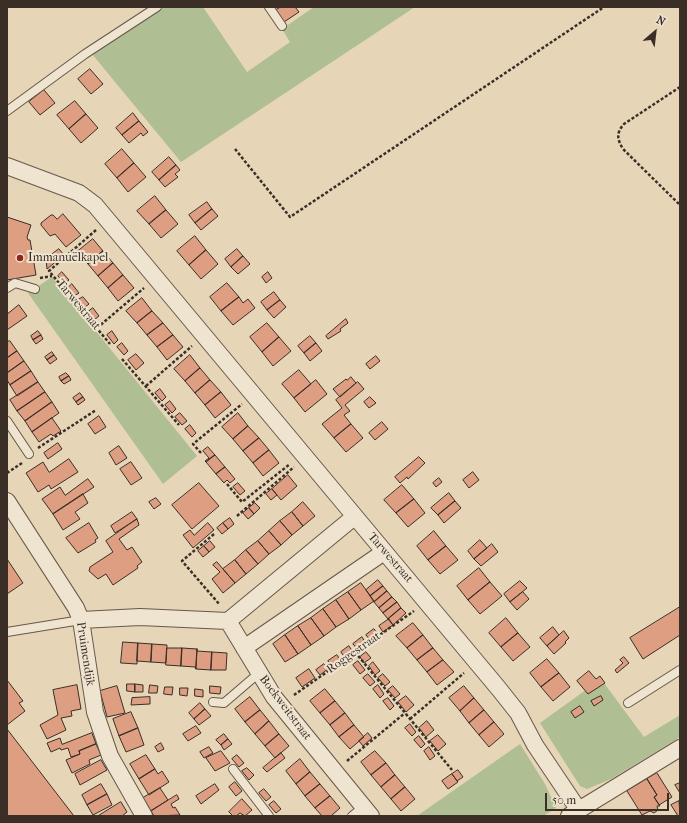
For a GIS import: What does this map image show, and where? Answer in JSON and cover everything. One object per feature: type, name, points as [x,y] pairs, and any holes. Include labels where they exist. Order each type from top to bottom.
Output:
[{"type":"street","name":"Tarwestraat","points":[[7,166],[85,196],[107,220],[354,517],[428,602],[518,713],[574,812]]},
{"type":"street","name":"Pruimendijk","points":[[7,501],[76,608],[82,620],[87,670],[95,712],[110,756],[144,816]]},
{"type":"street","points":[[82,620],[140,618],[230,620],[354,517]]},
{"type":"street","points":[[244,648],[384,552]]},
{"type":"street","name":"Boekweitstraat","points":[[230,620],[244,648],[280,705],[334,771],[362,813]]},
{"type":"street","points":[[574,812],[680,748]]},
{"type":"lane","points":[[7,111],[85,54],[157,7]]},
{"type":"lane","points":[[269,7],[282,26]]},
{"type":"lane","points":[[7,288],[15,283],[35,289]]},
{"type":"lane","points":[[7,420],[29,454]]},
{"type":"lane","points":[[7,632],[82,620]]},
{"type":"lane","points":[[628,703],[680,670]]},
{"type":"lane","points":[[214,702],[224,703],[259,673]]},
{"type":"lane","points":[[233,769],[269,816]]},
{"type":"path","points":[[235,149],[290,217],[604,7]]},
{"type":"path","points":[[680,87],[624,124],[619,129],[618,135],[623,149],[680,205]]},
{"type":"path","name":"Tarwestraat","points":[[107,220],[49,271],[110,344]]},
{"type":"path","points":[[97,328],[155,278]]},
{"type":"path","points":[[146,386],[203,336]]},
{"type":"path","points":[[122,359],[179,426]]},
{"type":"path","points":[[201,453],[193,444],[252,395]]},
{"type":"path","points":[[7,473],[26,461],[29,454],[96,410]]},
{"type":"path","points":[[227,484],[242,502],[303,456]]},
{"type":"path","points":[[237,516],[303,456]]},
{"type":"path","points":[[214,534],[182,561],[230,620]]},
{"type":"path","name":"Roggestraat","points":[[280,705],[428,602]]},
{"type":"path","points":[[355,652],[452,770]]},
{"type":"path","points":[[410,719],[477,662]]},
{"type":"path","points":[[334,771],[405,713]]},
{"type":"green space","points":[[164,7],[203,7],[247,72],[290,42],[282,29],[314,7],[415,7],[181,162],[92,54]]},
{"type":"green space","points":[[52,277],[197,456],[163,484],[28,293]]},
{"type":"green space","points":[[601,679],[644,737],[680,715],[680,737],[611,779],[587,789],[580,786],[540,723]]},
{"type":"green space","points":[[520,744],[545,784],[556,808],[543,816],[417,816]]},
{"type":"building","points":[[281,7],[295,7],[299,12],[284,22],[276,10]]},
{"type":"building","points":[[90,69],[103,84],[91,94],[78,79]]},
{"type":"building","points":[[44,90],[55,103],[40,115],[29,102]]},
{"type":"building","points":[[75,101],[86,114],[69,129],[57,115]]},
{"type":"building","points":[[133,113],[139,121],[122,135],[116,128]]},
{"type":"building","points":[[86,114],[98,128],[81,143],[69,129]]},
{"type":"building","points":[[139,121],[148,132],[143,136],[141,133],[129,143],[122,135]]},
{"type":"building","points":[[122,149],[134,163],[117,178],[105,164]]},
{"type":"building","points":[[169,157],[176,165],[159,180],[152,172]]},
{"type":"building","points":[[134,163],[146,177],[128,192],[117,178]]},
{"type":"building","points":[[176,165],[180,170],[175,174],[178,177],[165,187],[159,180]]},
{"type":"building","points":[[155,196],[166,210],[149,224],[137,211]]},
{"type":"building","points":[[207,202],[212,209],[195,223],[189,215]]},
{"type":"building","points":[[212,209],[218,216],[201,230],[195,223]]},
{"type":"building","points":[[166,210],[178,224],[161,238],[149,224]]},
{"type":"building","points":[[63,214],[81,235],[66,247],[55,234],[50,236],[41,225],[41,223],[51,215],[57,219]]},
{"type":"building","name":"Immanuëlkapel","points":[[7,217],[31,225],[27,237],[28,240],[30,240],[36,275],[7,280]]},
{"type":"building","points":[[195,236],[206,250],[189,265],[177,251]]},
{"type":"building","points":[[93,239],[103,251],[88,264],[77,252]]},
{"type":"building","points":[[59,249],[64,255],[47,269],[46,259]]},
{"type":"building","points":[[237,249],[243,256],[231,267],[225,259]]},
{"type":"building","points":[[206,250],[218,264],[201,279],[189,265]]},
{"type":"building","points":[[103,251],[113,263],[98,276],[88,264]]},
{"type":"building","points":[[243,256],[250,264],[238,274],[231,267]]},
{"type":"building","points":[[113,263],[123,275],[108,288],[98,276]]},
{"type":"building","points":[[62,272],[69,280],[64,284],[58,276]]},
{"type":"building","points":[[268,272],[272,278],[266,283],[262,277]]},
{"type":"building","points":[[123,275],[134,288],[118,301],[108,288]]},
{"type":"building","points":[[227,283],[239,297],[221,311],[210,297]]},
{"type":"building","points":[[72,284],[79,293],[74,296],[68,288]]},
{"type":"building","points":[[274,292],[280,300],[267,310],[261,302]]},
{"type":"building","points":[[83,297],[89,304],[84,308],[78,300]]},
{"type":"building","points":[[239,297],[243,303],[248,299],[255,308],[233,325],[221,311]]},
{"type":"building","points":[[142,298],[152,311],[137,323],[126,311]]},
{"type":"building","points":[[280,300],[286,307],[274,318],[267,310]]},
{"type":"building","points":[[19,305],[27,316],[7,330],[7,311],[8,313]]},
{"type":"building","points":[[93,308],[99,316],[94,320],[88,312]]},
{"type":"building","points":[[152,311],[163,323],[147,335],[137,323]]},
{"type":"building","points":[[346,319],[348,323],[340,329],[341,331],[328,339],[326,336]]},
{"type":"building","points":[[163,323],[173,335],[157,347],[147,335]]},
{"type":"building","points":[[267,323],[279,337],[262,352],[250,337]]},
{"type":"building","points":[[38,331],[41,335],[33,340],[31,336]]},
{"type":"building","points":[[112,331],[118,340],[114,344],[107,335]]},
{"type":"building","points":[[41,335],[43,339],[36,344],[33,340]]},
{"type":"building","points":[[173,335],[183,347],[167,360],[157,347]]},
{"type":"building","points":[[310,336],[316,343],[304,353],[298,346]]},
{"type":"building","points":[[279,337],[291,351],[273,366],[262,352]]},
{"type":"building","points":[[10,341],[17,351],[7,358],[7,342]]},
{"type":"building","points":[[122,343],[128,351],[124,355],[117,347]]},
{"type":"building","points":[[316,343],[322,351],[310,361],[304,353]]},
{"type":"building","points":[[17,351],[24,361],[7,373],[7,358]]},
{"type":"building","points":[[52,352],[54,355],[47,360],[45,357]]},
{"type":"building","points":[[136,354],[144,363],[136,370],[128,360]]},
{"type":"building","points":[[54,355],[57,359],[50,364],[47,360]]},
{"type":"building","points":[[190,355],[200,368],[185,381],[174,369]]},
{"type":"building","points":[[376,356],[380,361],[370,369],[366,364]]},
{"type":"building","points":[[24,361],[31,371],[10,385],[7,380],[7,373]]},
{"type":"building","points":[[200,368],[210,380],[195,393],[185,381]]},
{"type":"building","points":[[299,370],[311,384],[294,398],[282,384]]},
{"type":"building","points":[[31,371],[38,382],[17,396],[10,385]]},
{"type":"building","points":[[66,373],[69,376],[61,381],[59,377]]},
{"type":"building","points":[[69,376],[71,380],[64,384],[61,381]]},
{"type":"building","points":[[351,377],[356,383],[340,397],[333,389]]},
{"type":"building","points":[[210,380],[221,392],[205,405],[195,393]]},
{"type":"building","points":[[316,380],[327,394],[305,412],[294,398]]},
{"type":"building","points":[[38,382],[45,392],[17,411],[10,400]]},
{"type":"building","points":[[358,382],[364,389],[345,405],[350,411],[344,415],[351,424],[334,438],[322,424],[342,408],[336,400]]},
{"type":"building","points":[[160,389],[166,397],[162,401],[155,393]]},
{"type":"building","points":[[45,392],[52,402],[25,421],[17,411]]},
{"type":"building","points":[[221,392],[231,405],[215,418],[205,405]]},
{"type":"building","points":[[80,393],[83,397],[76,402],[73,398]]},
{"type":"building","points":[[83,397],[85,400],[78,405],[76,402]]},
{"type":"building","points":[[370,397],[376,403],[369,408],[364,402]]},
{"type":"building","points":[[170,401],[176,409],[172,413],[165,405]]},
{"type":"building","points":[[52,402],[59,413],[32,432],[25,421]]},
{"type":"building","points":[[180,413],[187,421],[182,425],[175,417]]},
{"type":"building","points":[[238,413],[248,426],[233,439],[222,427]]},
{"type":"building","points":[[99,416],[106,427],[95,434],[88,424]]},
{"type":"building","points":[[52,418],[61,431],[53,436],[51,434],[39,442],[32,432]]},
{"type":"building","points":[[382,422],[388,429],[375,440],[369,433]]},
{"type":"building","points":[[351,424],[363,438],[346,452],[334,438]]},
{"type":"building","points":[[190,425],[196,433],[192,437],[185,429]]},
{"type":"building","points":[[248,426],[259,438],[243,451],[233,439]]},
{"type":"building","points":[[259,438],[269,450],[253,463],[243,451]]},
{"type":"building","points":[[58,443],[62,449],[48,459],[44,453]]},
{"type":"building","points":[[119,446],[127,458],[116,465],[109,453]]},
{"type":"building","points":[[208,447],[215,455],[206,462],[205,461],[209,458],[203,451]]},
{"type":"building","points":[[269,450],[279,463],[263,476],[253,463]]},
{"type":"building","points":[[215,455],[225,467],[216,474],[206,462]]},
{"type":"building","points":[[419,457],[425,463],[408,479],[407,477],[400,483],[395,477]]},
{"type":"building","points":[[69,459],[78,472],[51,489],[49,485],[38,492],[26,473],[43,462],[49,472]]},
{"type":"building","points":[[131,462],[142,478],[131,485],[120,469]]},
{"type":"building","points":[[225,467],[235,479],[230,483],[227,480],[224,483],[216,474]]},
{"type":"building","points":[[473,472],[479,480],[469,488],[463,480]]},
{"type":"building","points":[[288,475],[297,486],[281,500],[272,489]]},
{"type":"building","points":[[439,478],[442,482],[436,487],[433,483]]},
{"type":"building","points":[[88,479],[94,487],[53,514],[42,499],[60,487],[65,495]]},
{"type":"building","points":[[199,483],[219,506],[192,529],[172,505]]},
{"type":"building","points":[[238,483],[245,491],[240,495],[233,487]]},
{"type":"building","points":[[402,485],[414,499],[396,513],[384,500]]},
{"type":"building","points":[[272,489],[277,495],[271,500],[266,494]]},
{"type":"building","points":[[449,493],[455,501],[438,515],[431,508]]},
{"type":"building","points":[[83,494],[88,503],[75,512],[80,519],[63,530],[53,514]]},
{"type":"building","points":[[156,498],[161,504],[154,509],[149,502]]},
{"type":"building","points":[[414,499],[425,513],[408,527],[396,513]]},
{"type":"building","points":[[455,501],[461,508],[444,523],[438,515]]},
{"type":"building","points":[[303,502],[315,516],[303,526],[292,512]]},
{"type":"building","points":[[255,503],[260,508],[254,514],[249,508]]},
{"type":"building","points":[[249,508],[254,514],[248,519],[243,513]]},
{"type":"building","points":[[132,512],[137,519],[115,533],[111,526]]},
{"type":"building","points":[[292,512],[303,526],[292,535],[280,521]]},
{"type":"building","points":[[230,518],[234,524],[228,529],[223,523]]},
{"type":"building","points":[[137,519],[139,525],[119,539],[127,550],[132,547],[142,562],[137,566],[138,568],[113,585],[106,574],[98,579],[89,571],[90,567],[113,552],[106,541]]},
{"type":"building","points":[[280,521],[292,535],[281,545],[269,531]]},
{"type":"building","points":[[89,523],[98,538],[95,540],[96,542],[78,553],[66,538]]},
{"type":"building","points":[[208,523],[214,530],[193,548],[183,535],[190,530],[194,535]]},
{"type":"building","points":[[223,523],[228,529],[222,534],[217,528]]},
{"type":"building","points":[[269,531],[281,545],[269,554],[258,541]]},
{"type":"building","points":[[434,531],[446,546],[428,560],[417,546]]},
{"type":"building","points":[[480,540],[487,548],[474,559],[468,551]]},
{"type":"building","points":[[210,541],[215,547],[209,552],[204,546]]},
{"type":"building","points":[[258,541],[269,554],[258,564],[246,550]]},
{"type":"building","points":[[492,544],[498,552],[481,566],[474,559]]},
{"type":"building","points":[[204,546],[209,552],[203,557],[198,551]]},
{"type":"building","points":[[446,546],[458,560],[440,574],[428,560]]},
{"type":"building","points":[[246,550],[258,564],[246,574],[235,560]]},
{"type":"building","points":[[7,559],[23,583],[7,594]]},
{"type":"building","points":[[235,560],[246,574],[235,583],[223,569]]},
{"type":"building","points":[[217,562],[235,583],[223,593],[212,579],[220,572],[213,565]]},
{"type":"building","points":[[479,568],[490,582],[468,600],[457,586]]},
{"type":"building","points":[[378,580],[383,586],[370,596],[366,590]]},
{"type":"building","points":[[520,581],[527,588],[510,602],[504,594]]},
{"type":"building","points":[[490,582],[502,596],[480,614],[468,600]]},
{"type":"building","points":[[361,583],[374,601],[361,610],[348,592]]},
{"type":"building","points":[[383,586],[387,591],[374,602],[370,596]]},
{"type":"building","points":[[387,591],[392,597],[379,608],[374,602]]},
{"type":"building","points":[[348,592],[361,610],[349,619],[336,600]]},
{"type":"building","points":[[523,592],[529,599],[517,610],[510,602]]},
{"type":"building","points":[[392,597],[397,602],[383,613],[379,608]]},
{"type":"building","points":[[336,600],[349,619],[336,627],[323,609]]},
{"type":"building","points":[[397,602],[401,608],[388,619],[383,613]]},
{"type":"building","points":[[680,607],[680,635],[643,659],[630,638]]},
{"type":"building","points":[[401,608],[406,613],[393,625],[388,619]]},
{"type":"building","points":[[323,609],[336,627],[324,636],[311,618]]},
{"type":"building","points":[[311,618],[324,636],[311,645],[298,626]]},
{"type":"building","points":[[506,618],[518,633],[501,647],[489,633]]},
{"type":"building","points":[[389,619],[393,625],[383,632],[379,626]]},
{"type":"building","points":[[413,623],[423,635],[407,648],[396,636]]},
{"type":"building","points":[[298,626],[311,645],[298,654],[285,635]]},
{"type":"building","points":[[553,627],[559,635],[547,646],[540,638]]},
{"type":"building","points":[[374,629],[378,634],[370,640],[366,635]]},
{"type":"building","points":[[564,631],[569,638],[565,642],[566,643],[554,654],[547,646]]},
{"type":"building","points":[[518,633],[530,647],[513,661],[501,647]]},
{"type":"building","points":[[285,635],[298,654],[285,662],[273,644]]},
{"type":"building","points":[[423,635],[433,648],[417,660],[407,648]]},
{"type":"building","points":[[362,637],[366,643],[357,649],[353,644]]},
{"type":"building","points":[[123,642],[138,643],[137,664],[121,663]]},
{"type":"building","points":[[138,643],[152,644],[151,662],[137,661]]},
{"type":"building","points":[[152,644],[167,645],[166,663],[151,662]]},
{"type":"building","points":[[349,646],[353,652],[345,658],[341,652]]},
{"type":"building","points":[[167,648],[182,648],[181,666],[166,665]]},
{"type":"building","points":[[182,648],[197,649],[196,669],[195,667],[181,666]]},
{"type":"building","points":[[433,648],[443,660],[427,672],[417,660]]},
{"type":"building","points":[[197,649],[197,651],[212,652],[211,670],[196,669]]},
{"type":"building","points":[[212,652],[227,653],[226,670],[211,670]]},
{"type":"building","points":[[366,652],[371,658],[364,663],[360,657]]},
{"type":"building","points":[[337,655],[341,661],[332,666],[328,661]]},
{"type":"building","points":[[624,657],[629,663],[617,673],[615,670],[623,663],[620,660]]},
{"type":"building","points":[[547,659],[559,673],[541,687],[530,673]]},
{"type":"building","points":[[443,660],[454,672],[437,685],[427,672]]},
{"type":"building","points":[[358,661],[365,670],[360,674],[353,665]]},
{"type":"building","points":[[373,662],[380,671],[375,675],[369,666]]},
{"type":"building","points":[[324,664],[328,669],[320,675],[316,670]]},
{"type":"building","points":[[309,669],[315,678],[302,687],[296,678]]},
{"type":"building","points":[[589,671],[596,679],[600,676],[605,683],[588,694],[577,681]]},
{"type":"building","points":[[559,673],[570,687],[553,701],[541,687]]},
{"type":"building","points":[[368,674],[375,682],[370,686],[363,678]]},
{"type":"building","points":[[383,674],[390,682],[385,686],[378,678]]},
{"type":"building","points":[[7,680],[23,701],[19,703],[25,711],[7,725]]},
{"type":"building","points":[[127,684],[135,684],[135,692],[127,691]]},
{"type":"building","points":[[135,684],[143,685],[143,692],[135,692]]},
{"type":"building","points":[[77,685],[81,709],[71,711],[72,716],[61,718],[66,730],[47,739],[40,725],[58,715],[53,690]]},
{"type":"building","points":[[150,685],[158,686],[157,693],[149,693]]},
{"type":"building","points":[[378,685],[384,694],[380,698],[373,689]]},
{"type":"building","points":[[117,686],[125,713],[107,717],[100,691]]},
{"type":"building","points":[[210,686],[221,687],[220,694],[210,693]]},
{"type":"building","points":[[393,686],[400,694],[395,698],[388,690]]},
{"type":"building","points":[[464,686],[474,698],[460,711],[449,698]]},
{"type":"building","points":[[165,687],[173,687],[172,695],[164,694]]},
{"type":"building","points":[[180,688],[188,688],[187,696],[180,695]]},
{"type":"building","points":[[195,689],[203,690],[203,697],[195,696]]},
{"type":"building","points":[[325,689],[335,701],[320,713],[310,701]]},
{"type":"building","points":[[406,696],[414,705],[406,712],[398,702]]},
{"type":"building","points":[[601,696],[603,700],[594,706],[591,701]]},
{"type":"building","points":[[150,697],[150,704],[131,705],[132,698]]},
{"type":"building","points":[[250,697],[260,710],[245,722],[235,709]]},
{"type":"building","points":[[388,698],[394,706],[390,710],[383,701]]},
{"type":"building","points":[[474,698],[484,710],[469,723],[460,711]]},
{"type":"building","points":[[335,701],[345,713],[330,725],[320,713]]},
{"type":"building","points":[[200,703],[205,709],[194,719],[189,713]]},
{"type":"building","points":[[580,706],[584,712],[575,718],[571,712]]},
{"type":"building","points":[[205,709],[211,716],[199,725],[194,719]]},
{"type":"building","points":[[260,710],[269,721],[255,734],[245,722]]},
{"type":"building","points":[[484,710],[494,722],[479,735],[469,723]]},
{"type":"building","points":[[131,712],[138,728],[119,736],[113,719]]},
{"type":"building","points":[[345,713],[354,725],[339,737],[330,725]]},
{"type":"building","points":[[269,721],[279,734],[265,746],[255,734]]},
{"type":"building","points":[[427,721],[434,730],[426,737],[419,728]]},
{"type":"building","points":[[494,722],[504,734],[489,747],[479,735]]},
{"type":"building","points":[[410,724],[416,732],[412,736],[405,728]]},
{"type":"building","points":[[354,725],[364,737],[350,749],[339,737]]},
{"type":"building","points":[[196,726],[201,733],[188,741],[183,734]]},
{"type":"building","points":[[138,728],[144,745],[126,752],[119,736]]},
{"type":"building","points":[[7,729],[74,816],[7,816]]},
{"type":"building","points":[[92,733],[96,744],[79,751],[80,754],[71,757],[68,748],[61,750],[60,748],[51,752],[47,743],[60,738],[62,744]]},
{"type":"building","points":[[368,733],[372,738],[363,746],[359,741]]},
{"type":"building","points":[[224,734],[228,739],[221,745],[216,740]]},
{"type":"building","points":[[279,734],[289,746],[275,758],[265,746]]},
{"type":"building","points":[[438,735],[446,744],[438,751],[430,741]]},
{"type":"building","points":[[419,736],[425,744],[421,748],[414,740]]},
{"type":"building","points":[[228,739],[232,744],[224,750],[221,745]]},
{"type":"building","points":[[161,743],[164,749],[158,752],[155,747]]},
{"type":"building","points":[[96,744],[101,755],[89,760],[90,764],[72,773],[66,760],[80,754],[79,751]]},
{"type":"building","points":[[209,747],[213,753],[204,758],[200,752]]},
{"type":"building","points":[[429,747],[435,756],[430,760],[424,751]]},
{"type":"building","points":[[221,751],[230,763],[215,771],[206,758]]},
{"type":"building","points":[[375,751],[386,763],[371,775],[361,762]]},
{"type":"building","points":[[281,753],[285,758],[267,772],[263,768]]},
{"type":"building","points":[[146,755],[155,769],[139,779],[130,764]]},
{"type":"building","points":[[237,755],[244,763],[239,767],[232,759]]},
{"type":"building","points":[[300,759],[310,772],[296,784],[286,771]]},
{"type":"building","points":[[101,760],[107,770],[80,785],[75,774]]},
{"type":"building","points":[[386,763],[395,775],[381,787],[371,775]]},
{"type":"building","points":[[247,768],[254,775],[249,780],[242,771]]},
{"type":"building","points":[[155,769],[158,774],[162,771],[169,782],[149,795],[139,779]]},
{"type":"building","points":[[458,770],[463,777],[457,781],[452,774]]},
{"type":"building","points":[[310,772],[320,784],[305,796],[296,784]]},
{"type":"building","points":[[657,773],[672,797],[659,805],[654,797],[657,795],[647,779]]},
{"type":"building","points":[[452,774],[458,782],[448,789],[442,781]]},
{"type":"building","points":[[395,775],[405,787],[391,799],[381,787]]},
{"type":"building","points":[[647,779],[657,795],[654,797],[660,806],[657,806],[658,810],[654,813],[650,811],[642,815],[627,791]]},
{"type":"building","points":[[235,782],[242,791],[236,796],[229,787]]},
{"type":"building","points":[[680,783],[680,793],[675,785]]},
{"type":"building","points":[[101,784],[107,794],[87,805],[82,795]]},
{"type":"building","points":[[215,784],[219,790],[201,804],[196,796]]},
{"type":"building","points":[[320,784],[330,796],[315,808],[305,796]]},
{"type":"building","points":[[405,787],[415,799],[401,811],[391,799]]},
{"type":"building","points":[[160,788],[168,800],[151,811],[143,798]]},
{"type":"building","points":[[264,789],[271,797],[266,801],[259,793]]},
{"type":"building","points":[[107,794],[112,805],[93,815],[87,805]]},
{"type":"building","points":[[177,795],[179,799],[171,804],[180,815],[154,816],[151,811]]},
{"type":"building","points":[[330,796],[340,808],[331,816],[322,816],[315,808]]},
{"type":"building","points":[[242,799],[252,810],[245,816],[240,813],[233,816],[229,812]]},
{"type":"building","points":[[274,801],[281,809],[276,813],[269,805]]},
{"type":"building","points":[[679,801],[680,814],[678,816],[671,805]]},
{"type":"building","points":[[121,802],[127,812],[122,816],[98,816]]},
{"type":"place","name":"Immanuëlkapel","points":[[20,258]]}]
